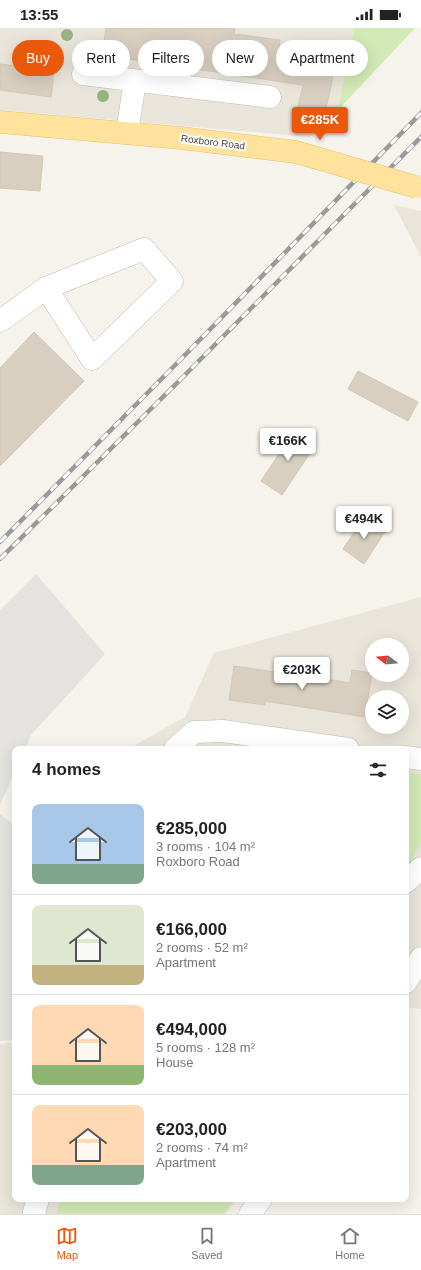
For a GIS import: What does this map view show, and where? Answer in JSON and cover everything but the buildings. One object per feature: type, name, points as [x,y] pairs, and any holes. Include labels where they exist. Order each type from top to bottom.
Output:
[{"type":"main road","name":"Roxboro Road","points":[[0,122],[181,138],[296,152],[419,187]]},
{"type":"street","points":[[97,76],[270,97]]},
{"type":"street","points":[[127,133],[135,81]]},
{"type":"street","points":[[0,321],[46,288],[144,249],[172,281],[92,359],[46,288]]},
{"type":"street","points":[[178,746],[194,732],[223,731],[327,746]]},
{"type":"street","points":[[409,757],[421,759]]},
{"type":"street","points":[[409,879],[421,868]]},
{"type":"street","points":[[409,977],[421,958]]},
{"type":"street","points":[[35,1214],[34,1212],[37,1202]]},
{"type":"street","points":[[250,1214],[259,1202]]},
{"type":"shaded area","points":[[0,28],[354,28],[352,40],[276,40],[276,76],[345,76],[338,110],[310,137],[0,110]]},
{"type":"shaded area","points":[[394,205],[421,211],[421,257]]},
{"type":"shaded area","points":[[36,574],[105,654],[31,735],[26,746],[12,746],[12,778],[0,805],[0,610]]},
{"type":"shaded area","points":[[421,597],[421,1009],[409,1007],[409,746],[133,746],[185,717],[214,653]]},
{"type":"shaded area","points":[[0,814],[12,824],[12,1040],[0,1041]]},
{"type":"shaded area","points":[[12,1042],[12,1202],[235,1202],[226,1214],[0,1214],[0,1044]]},
{"type":"green space","points":[[354,28],[415,28],[338,110],[345,76],[368,76],[368,40],[352,40]]},
{"type":"green space","points":[[409,772],[421,774],[421,843],[409,865]]},
{"type":"green space","points":[[61,1202],[232,1202],[223,1214],[56,1214]]},
{"type":"railway","points":[[0,542],[421,113]]},
{"type":"railway","points":[[0,559],[421,137]]}]
